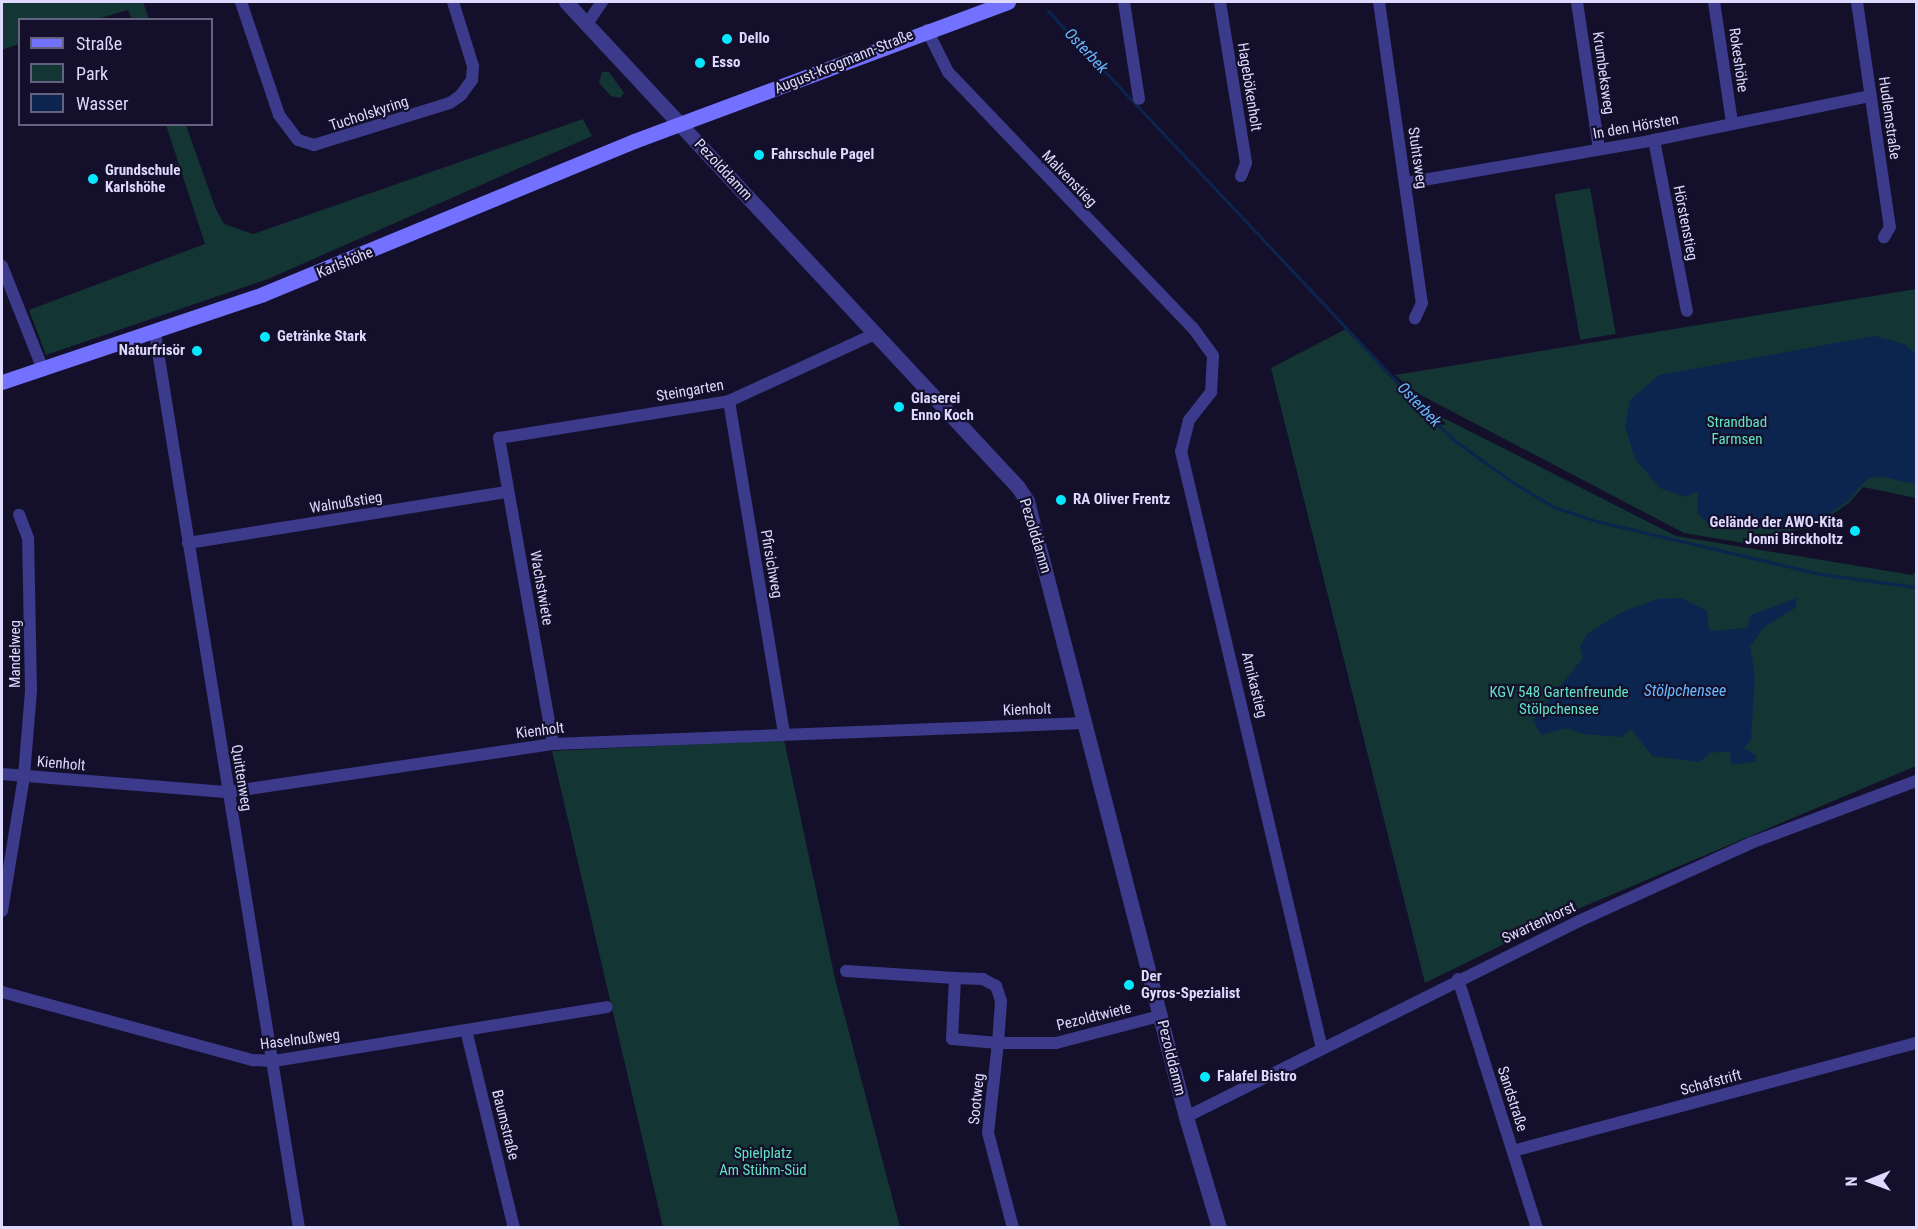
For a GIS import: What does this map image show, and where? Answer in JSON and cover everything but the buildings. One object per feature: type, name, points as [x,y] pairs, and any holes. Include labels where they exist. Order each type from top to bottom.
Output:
[{"type":"main road","name":"August-Krogmann-Straße","points":[[681,124],[927,30],[1008,2]]},
{"type":"main road","name":"Karlshöhe","points":[[2,381],[155,333],[303,279],[681,124]]},
{"type":"street","name":"Tucholskyring","points":[[241,2],[279,115],[298,140],[314,145],[439,107],[461,95],[472,81],[473,66],[453,2]]},
{"type":"street","name":"Pezolddamm","points":[[566,2],[1018,487],[1027,501],[1186,1117],[1218,1227]]},
{"type":"street","points":[[587,24],[602,2]]},
{"type":"street","points":[[1124,2],[1139,99]]},
{"type":"street","name":"Hagebökenholt","points":[[1220,2],[1246,164],[1241,176]]},
{"type":"street","name":"Stuhtsweg","points":[[1379,2],[1422,303],[1415,318]]},
{"type":"street","name":"Krumbeksweg","points":[[1577,2],[1599,149]]},
{"type":"street","name":"Rokeshöhe","points":[[1714,2],[1732,123]]},
{"type":"street","name":"Hudlemstraße","points":[[1857,2],[1890,227],[1884,237]]},
{"type":"street","name":"Malvenstieg","points":[[927,30],[948,72],[1203,339]]},
{"type":"street","name":"In den Hörsten","points":[[1406,183],[1654,140],[1871,96]]},
{"type":"street","name":"Hörstenstieg","points":[[1654,140],[1687,311]]},
{"type":"street","points":[[2,266],[42,367]]},
{"type":"street","name":"Quittenweg","points":[[155,333],[299,1227]]},
{"type":"street","name":"Steingarten","points":[[499,438],[729,401],[875,334]]},
{"type":"street","name":"Arnikastieg","points":[[1203,339],[1214,356],[1215,375],[1211,392],[1189,420],[1181,451],[1322,1049]]},
{"type":"street","name":"Pfirsichweg","points":[[729,401],[784,732]]},
{"type":"street","name":"Wachstwiete","points":[[499,438],[553,744]]},
{"type":"street","name":"Walnußstieg","points":[[188,543],[508,492]]},
{"type":"street","name":"Mandelweg","points":[[2,904],[24,776],[32,648],[28,538],[19,515]]},
{"type":"street","name":"Kienholt","points":[[2,774],[228,792],[553,744],[784,732],[1085,723]]},
{"type":"street","name":"Swartenhorst","points":[[1186,1117],[1458,979],[1752,843],[1917,781]]},
{"type":"street","points":[[846,971],[983,979],[996,986],[1001,1001],[998,1042]]},
{"type":"street","name":"Pezoldtwiete","points":[[955,978],[952,1039],[1056,1043],[1160,1016]]},
{"type":"street","name":"Sandstraße","points":[[1458,979],[1537,1227]]},
{"type":"street","name":"Haselnußweg","points":[[2,992],[253,1060],[274,1061],[607,1007]]},
{"type":"street","name":"Baumstraße","points":[[466,1030],[514,1227]]},
{"type":"street","name":"Sootweg","points":[[998,1042],[988,1133],[1013,1227]]},
{"type":"street","name":"Schafstrift","points":[[1513,1151],[1917,1043]]},
{"type":"green space","points":[[2,2],[143,2],[149,18],[132,18],[128,10],[100,18],[18,18],[18,44],[2,50]]},
{"type":"green space","points":[[602,72],[609,72],[624,93],[620,98],[611,96],[599,83]]},
{"type":"green space","points":[[583,119],[592,136],[268,279],[46,355],[29,310],[205,244],[166,126],[186,126],[215,207],[224,224],[253,234]]},
{"type":"green space","points":[[1590,188],[1616,334],[1580,340],[1555,194]]},
{"type":"green space","name":"Strandbad Farmsen","points":[[1916,289],[1916,498],[1863,487],[1849,503],[1812,528],[1775,533],[1768,547],[1684,533],[1417,393],[1395,375]]},
{"type":"green space","name":"KGV 548 Gartenfreunde Stölpchensee","points":[[1346,329],[1414,403],[1676,536],[1912,575],[1916,572],[1916,766],[1559,917],[1425,983],[1271,368]]},
{"type":"green space","name":"Spielplatz Am Stühm-Süd","points":[[784,740],[836,983],[900,1227],[663,1227],[552,751]]},
{"type":"water","points":[[1875,336],[1904,344],[1916,354],[1916,484],[1877,476],[1866,480],[1848,501],[1813,524],[1772,530],[1754,520],[1714,529],[1697,513],[1698,491],[1685,497],[1660,488],[1635,459],[1625,426],[1630,400],[1659,375]]},
{"type":"water","name":"Stölpchensee","points":[[1681,598],[1707,611],[1709,631],[1747,628],[1751,615],[1797,598],[1795,608],[1763,628],[1750,647],[1755,675],[1751,740],[1744,748],[1756,755],[1756,761],[1731,765],[1730,751],[1710,753],[1699,762],[1652,756],[1631,729],[1621,737],[1584,734],[1566,728],[1541,735],[1533,720],[1583,658],[1580,647],[1587,634],[1622,612],[1657,599]]},
{"type":"waterway","name":"Osterbek","points":[[1048,11],[1427,414],[1455,441],[1515,484],[1554,507],[1596,521],[1820,574],[1916,587]]},
{"type":"place","name":"Dello","points":[[727,39]]},
{"type":"place","name":"Esso","points":[[700,63]]},
{"type":"place","name":"Fahrschule Pagel","points":[[759,155]]},
{"type":"place","name":"Grundschule Karlshöhe","points":[[93,179]]},
{"type":"place","name":"Getränke Stark","points":[[265,337]]},
{"type":"place","name":"Naturfrisör","points":[[197,351]]},
{"type":"place","name":"Glaserei Enno Koch","points":[[899,407]]},
{"type":"place","name":"RA Oliver Frentz","points":[[1061,500]]},
{"type":"place","name":"Gelände der AWO-Kita Jonni Birckholtz","points":[[1855,531]]},
{"type":"place","name":"Der Gyros-Spezialist","points":[[1129,985]]},
{"type":"place","name":"Falafel Bistro","points":[[1205,1077]]}]
